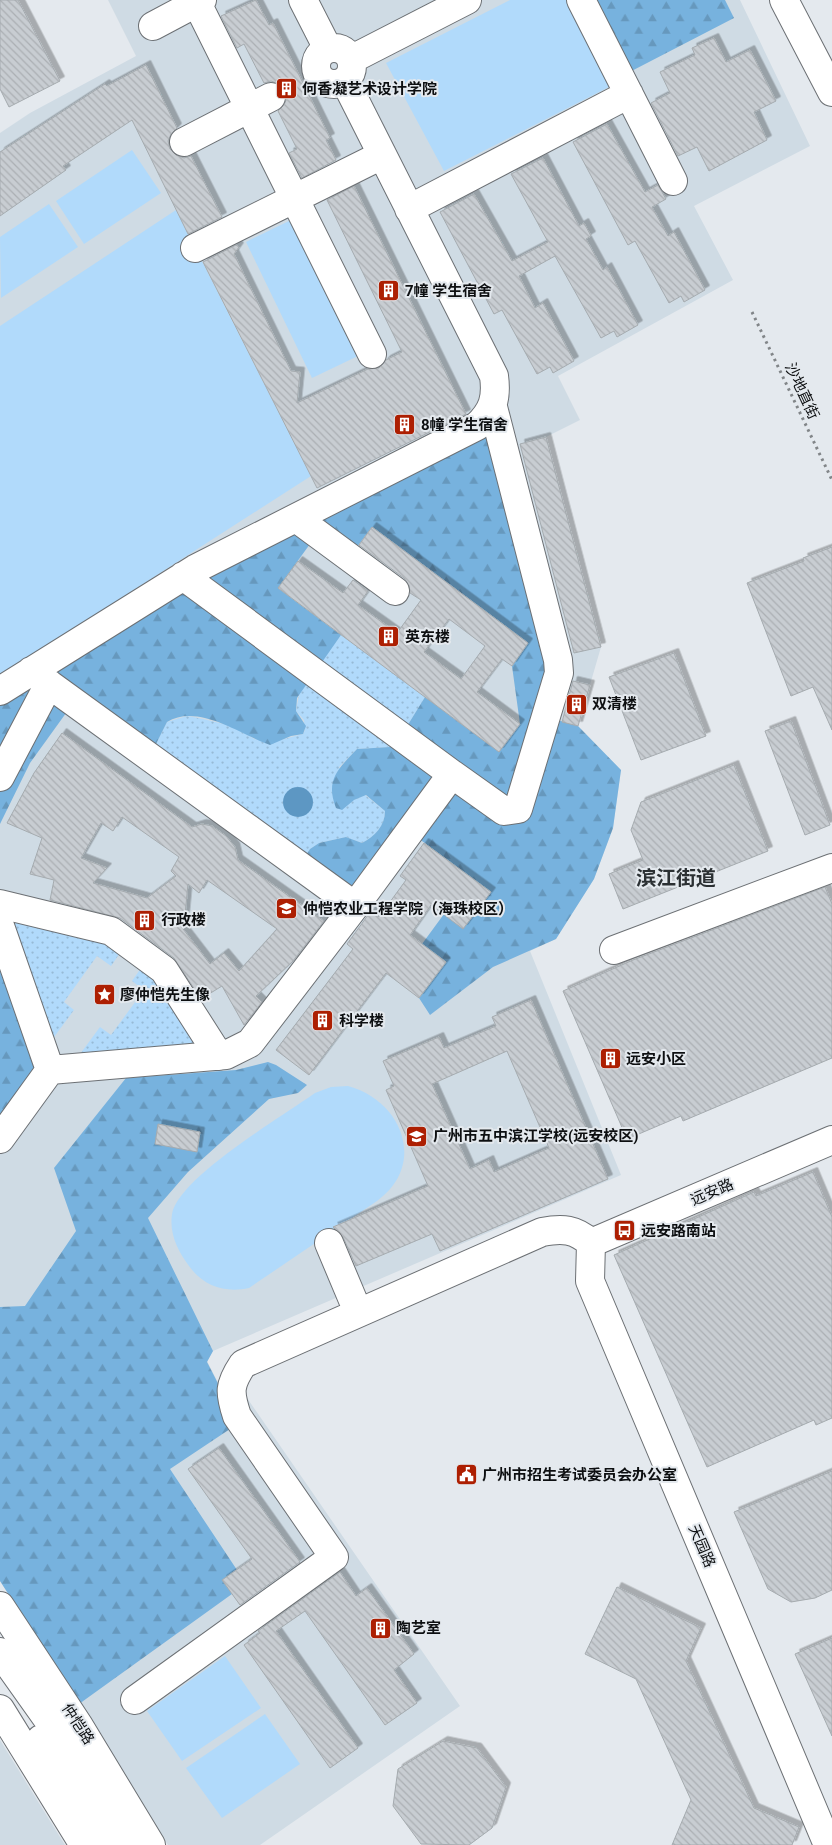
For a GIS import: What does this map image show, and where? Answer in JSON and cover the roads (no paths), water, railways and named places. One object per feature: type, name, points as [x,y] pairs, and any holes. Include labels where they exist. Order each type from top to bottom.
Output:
[{"type":"main road","points":[[0,691],[40,678],[183,576],[477,426],[487,417],[492,407],[496,392],[494,376],[382,155],[342,63],[303,0]]},
{"type":"main road","points":[[342,63],[465,0]]},
{"type":"main road","points":[[581,0],[673,182]]},
{"type":"main road","points":[[784,0],[832,92]]},
{"type":"main road","points":[[154,26],[199,1],[260,103],[295,198],[372,354]]},
{"type":"main road","points":[[409,209],[629,94]]},
{"type":"main road","points":[[184,142],[260,103]]},
{"type":"main road","points":[[195,248],[382,155]]},
{"type":"main road","points":[[183,576],[504,811],[518,809],[559,673],[558,660],[492,407]]},
{"type":"main road","points":[[296,518],[395,591]]},
{"type":"main road","points":[[40,678],[355,906]]},
{"type":"main road","points":[[0,777],[40,678]]},
{"type":"main road","points":[[0,1139],[50,1070],[219,1056],[239,1050],[259,1032],[452,774]]},
{"type":"main road","points":[[614,950],[832,868]]},
{"type":"main road","points":[[0,904],[110,932],[164,970],[219,1056]]},
{"type":"main road","points":[[0,926],[50,1070]]},
{"type":"main road","name":"远安路","points":[[591,1243],[832,1140]]},
{"type":"main road","points":[[135,1700],[334,1557],[237,1416],[230,1389],[234,1377],[243,1364],[542,1232],[560,1228],[574,1231],[591,1243]]},
{"type":"main road","points":[[329,1243],[358,1312]]},
{"type":"main road","name":"天园路","points":[[591,1243],[590,1281],[828,1845]]},
{"type":"main road","name":"仲恺路","points":[[0,1606],[79,1726],[151,1845]]},
{"type":"main road","points":[[0,1652],[137,1845]]},
{"type":"main road","points":[[0,1673],[108,1845]]},
{"type":"main road","points":[[0,1708],[84,1845]]},
{"type":"place","name":"何香凝艺术设计学院","points":[[286,89]]},
{"type":"place","name":"7幢 学生宿舍","points":[[389,291]]},
{"type":"place","name":"8幢 学生宿舍","points":[[405,425]]},
{"type":"place","name":"英东楼","points":[[389,637]]},
{"type":"place","name":"双清楼","points":[[576,704]]},
{"type":"place","name":"仲恺农业工程学院（海珠校区）","points":[[287,909]]},
{"type":"place","name":"行政楼","points":[[145,920]]},
{"type":"place","name":"廖仲恺先生像","points":[[104,995]]},
{"type":"place","name":"科学楼","points":[[323,1021]]},
{"type":"place","name":"远安小区","points":[[610,1059]]},
{"type":"place","name":"广州市五中滨江学校(远安校区)","points":[[417,1136]]},
{"type":"place","name":"远安路南站","points":[[625,1231]]},
{"type":"place","name":"广州市招生考试委员会办公室","points":[[466,1475]]},
{"type":"place","name":"陶艺室","points":[[380,1628]]},
{"type":"district","name":"滨江街道","points":[[676,878]]}]
